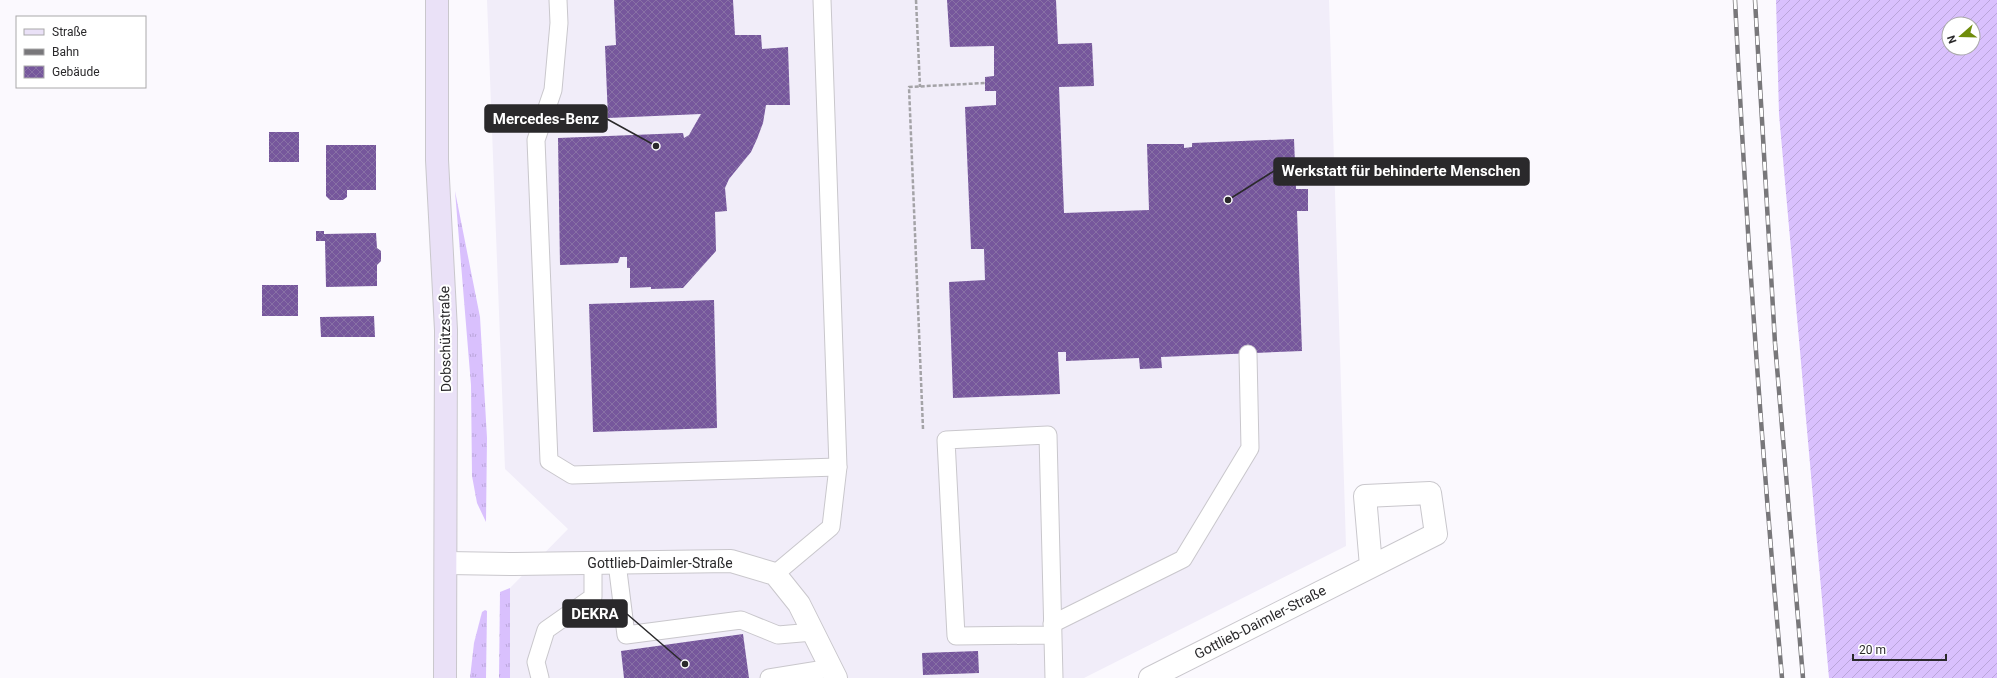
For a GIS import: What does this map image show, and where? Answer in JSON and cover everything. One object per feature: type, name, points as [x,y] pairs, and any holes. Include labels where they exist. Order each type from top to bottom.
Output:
[{"type":"street","name":"Dobschützstraße","points":[[437,0],[437,160],[446,330],[447,563],[445,678]]},
{"type":"street","name":"Gottlieb-Daimler-Straße","points":[[447,563],[731,561],[775,574]]},
{"type":"street","name":"Gottlieb-Daimler-Straße","points":[[1150,678],[1371,566]]},
{"type":"street","points":[[775,574],[800,604],[834,673]]},
{"type":"lane","points":[[558,0],[559,24],[553,90],[536,140],[549,461],[572,475],[838,467]]},
{"type":"lane","points":[[775,574],[831,527],[838,467],[822,0]]},
{"type":"lane","points":[[1054,678],[1052,630],[1048,435],[946,440],[956,636],[1052,630],[1183,559],[1250,448],[1248,354]]},
{"type":"lane","points":[[540,678],[536,662],[546,630],[593,597],[593,563]]},
{"type":"lane","points":[[617,563],[626,635],[741,620],[778,634],[813,632]]},
{"type":"lane","points":[[769,678],[834,673]]},
{"type":"path","points":[[916,0],[920,87]]},
{"type":"path","points":[[946,440],[924,441],[909,87],[985,83]]},
{"type":"shaded area","points":[[487,0],[1329,0],[1346,546],[1084,678],[510,678],[510,588],[568,529],[505,469]]},
{"type":"green space","points":[[1776,0],[1997,0],[1997,678],[1829,678],[1779,114]]},
{"type":"green space","points":[[455,191],[480,317],[487,438],[486,522],[477,503],[472,476],[471,385]]},
{"type":"green space","points":[[510,588],[510,678],[499,678],[500,592]]},
{"type":"green space","points":[[485,610],[487,611],[486,678],[470,678],[474,643],[482,612]]},
{"type":"building","points":[[614,0],[733,0],[735,35],[761,35],[762,49],[788,47],[790,105],[766,105],[763,123],[751,152],[729,179],[725,188],[727,211],[715,212],[716,251],[683,288],[630,288],[630,268],[627,268],[627,257],[620,257],[618,263],[560,265],[558,138],[683,133],[684,138],[689,135],[701,114],[608,118],[605,46],[616,45]]},
{"type":"building","points":[[947,0],[1056,0],[1058,44],[1092,43],[1094,86],[1059,87],[1064,213],[1149,210],[1147,144],[1184,144],[1184,148],[1192,147],[1192,143],[1294,139],[1296,189],[1308,189],[1308,211],[1297,211],[1302,351],[1161,357],[1162,368],[1140,369],[1139,358],[1066,361],[1066,352],[1058,352],[1060,394],[953,398],[949,282],[985,280],[984,249],[971,249],[965,107],[996,105],[996,91],[985,91],[985,77],[994,76],[994,46],[950,47]]},
{"type":"building","points":[[269,132],[299,132],[299,162],[269,162]]},
{"type":"building","points":[[326,145],[376,145],[376,190],[347,190],[347,197],[343,200],[330,200],[326,196]]},
{"type":"building","points":[[316,231],[324,231],[324,234],[376,233],[377,248],[381,251],[381,261],[377,265],[377,286],[326,287],[325,241],[316,241]]},
{"type":"building","points":[[262,285],[298,285],[298,316],[262,316]]},
{"type":"building","points":[[714,300],[717,428],[593,432],[589,304]]},
{"type":"building","points":[[374,316],[375,337],[321,337],[320,317]]},
{"type":"building","points":[[743,634],[749,678],[624,678],[621,651]]},
{"type":"building","points":[[978,651],[979,673],[923,675],[922,653]]},
{"type":"railway","points":[[1735,0],[1755,339],[1782,678]]},
{"type":"railway","points":[[1755,0],[1775,343],[1803,678]]},
{"type":"place","name":"Mercedes-Benz","points":[[656,146]]},
{"type":"place","name":"Werkstatt für behinderte Menschen","points":[[1228,200]]},
{"type":"place","name":"DEKRA","points":[[685,664]]}]
